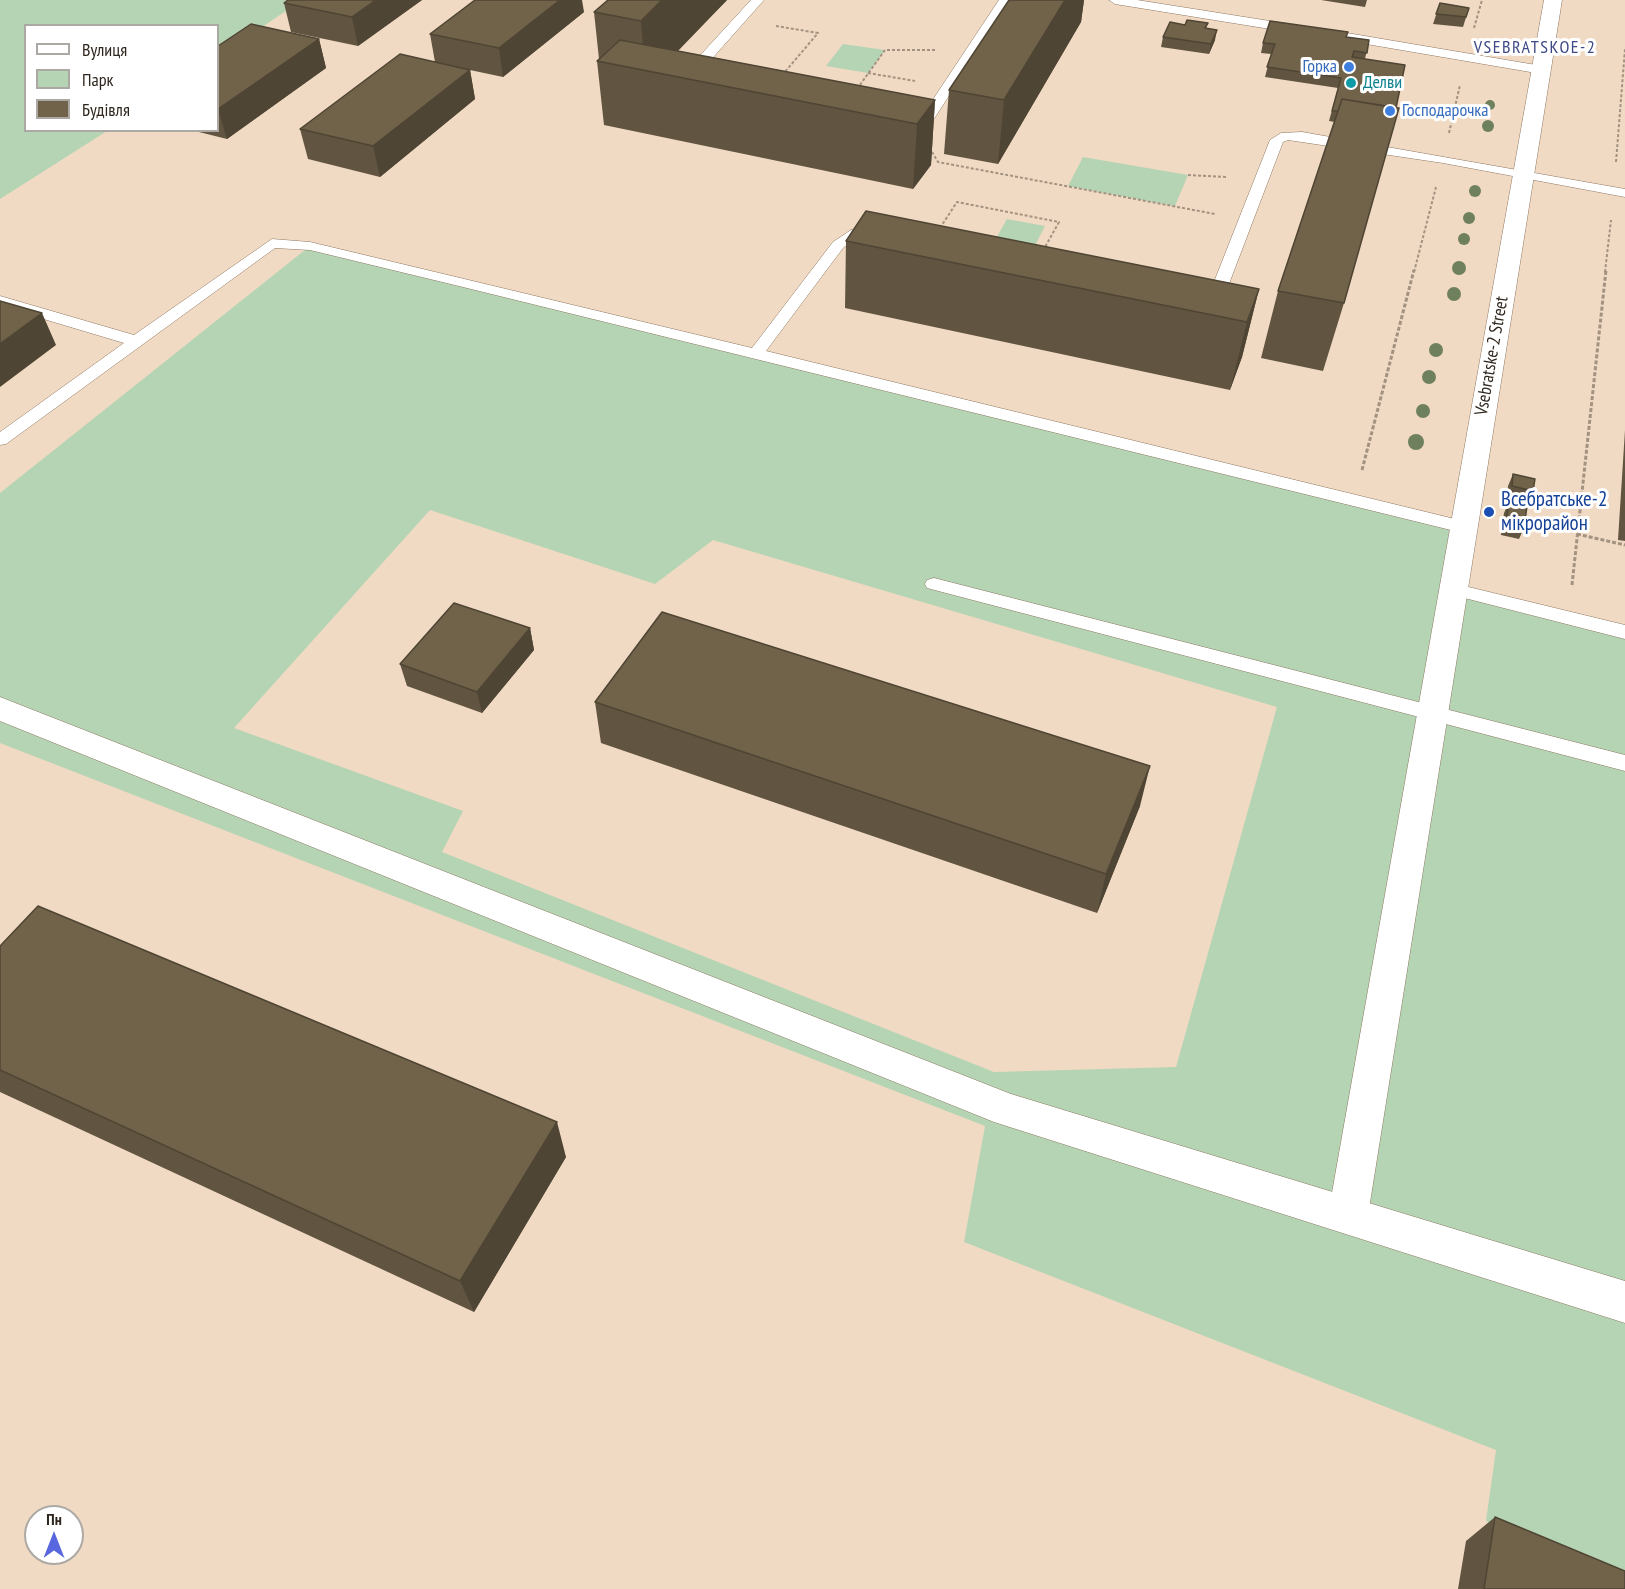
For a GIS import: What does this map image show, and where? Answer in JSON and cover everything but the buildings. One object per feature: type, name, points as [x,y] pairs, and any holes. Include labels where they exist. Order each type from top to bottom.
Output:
[{"type":"street","name":"Vsebratske-2 Street","points":[[1348,1215],[1553,0]]},
{"type":"street","points":[[0,708],[1008,1110],[1625,1302]]},
{"type":"lane","points":[[695,89],[685,84],[686,80],[759,0]]},
{"type":"lane","points":[[899,129],[917,128],[923,125],[1005,0]]},
{"type":"lane","points":[[1115,0],[1303,30]]},
{"type":"lane","points":[[1326,34],[1542,70]]},
{"type":"lane","points":[[1194,298],[1205,299],[1219,289],[1277,140],[1286,136],[1302,136],[1443,159],[1619,191]]},
{"type":"lane","points":[[756,354],[838,245],[851,234],[928,248]]},
{"type":"lane","points":[[0,440],[272,243],[310,246],[1463,527]]},
{"type":"lane","points":[[0,301],[136,341]]},
{"type":"lane","points":[[934,584],[1625,763]]},
{"type":"lane","points":[[1452,589],[1625,632]]},
{"type":"path","points":[[1354,501],[1482,0]]},
{"type":"path","points":[[740,20],[818,33],[782,76]]},
{"type":"path","points":[[1569,618],[1577,534],[1619,191],[1625,49]]},
{"type":"path","points":[[856,91],[885,50],[972,50]]},
{"type":"path","points":[[868,73],[948,87]]},
{"type":"path","points":[[917,128],[938,162],[1245,219]]},
{"type":"path","points":[[928,248],[957,202],[1059,222],[1044,249]]},
{"type":"path","points":[[1577,534],[1625,545]]},
{"type":"green space","points":[[0,0],[302,0],[219,56],[219,24],[24,24],[24,132],[105,132],[0,199]]},
{"type":"green space","points":[[843,44],[885,50],[868,73],[826,66]]},
{"type":"green space","points":[[1083,157],[1188,175],[1175,206],[1068,186]]},
{"type":"green space","points":[[1007,219],[1045,226],[1028,259],[989,251]]},
{"type":"green space","points":[[310,246],[1463,527],[1453,589],[1625,632],[1625,1583],[1486,1521],[1496,1450],[964,1242],[985,1126],[0,743],[0,493]],"holes":[[[430,510],[655,584],[713,540],[1277,707],[1176,1067],[994,1072],[442,852],[463,811],[234,728]]]},
{"type":"place","name":"Горка","points":[[1349,67]]},
{"type":"place","name":"Делви","points":[[1351,83]]},
{"type":"place","name":"Господарочка","points":[[1390,111]]},
{"type":"place","name":"Всебратське-2 мікрорайон","points":[[1489,512]]},
{"type":"district","name":"VSEBRATSKOE-2","points":[[1535,48]]}]
